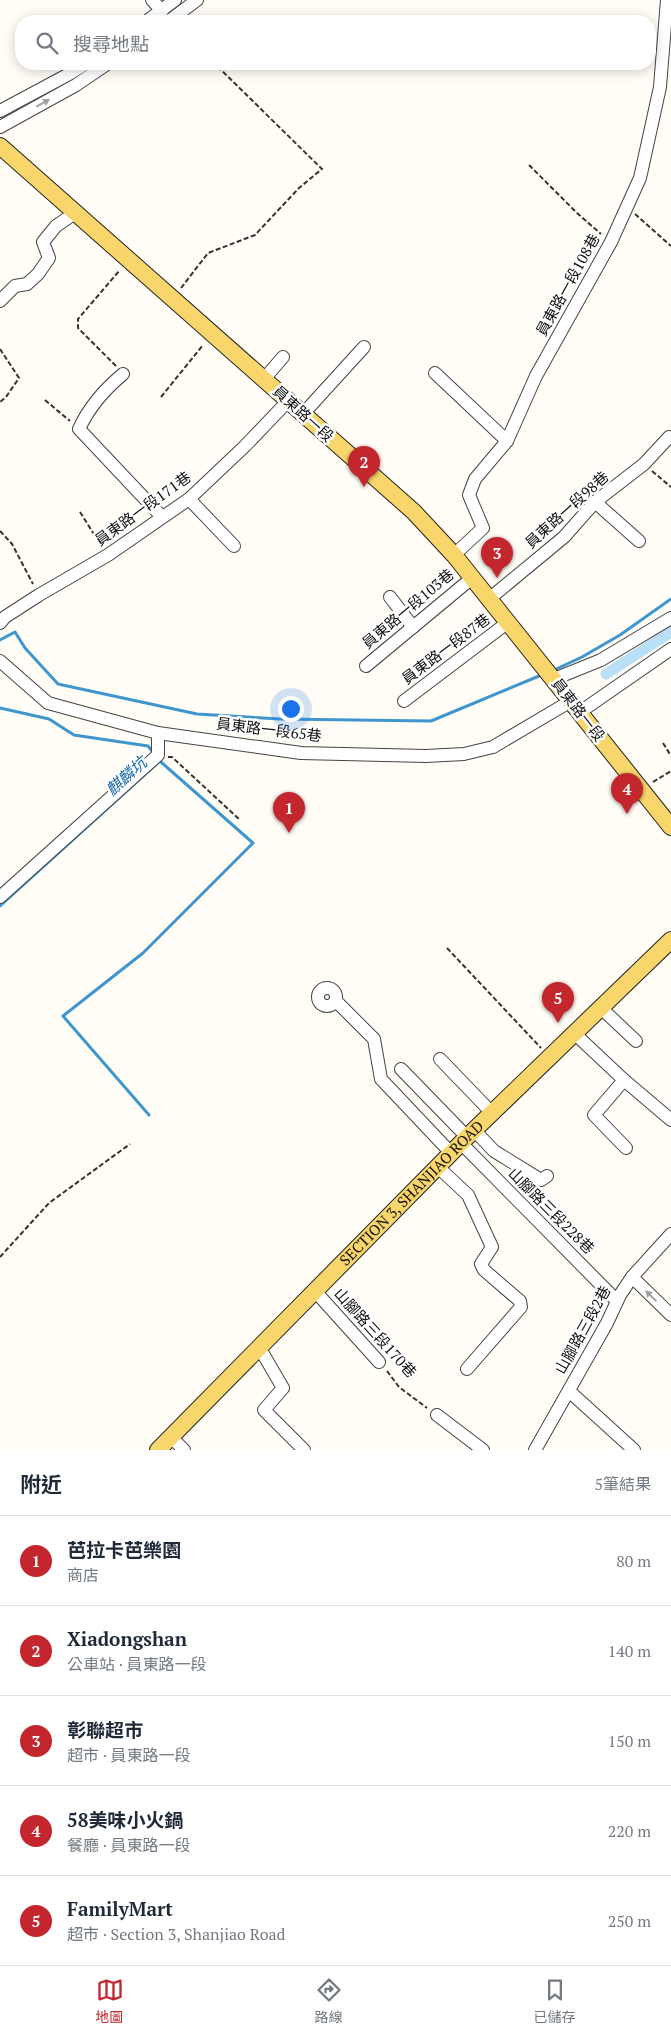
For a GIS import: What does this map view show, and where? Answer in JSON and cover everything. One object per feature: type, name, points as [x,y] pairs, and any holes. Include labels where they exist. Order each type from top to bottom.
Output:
[{"type":"main road","name":"員東路一段","points":[[0,146],[414,512],[454,555],[671,827]]},
{"type":"main road","name":"SECTION 3, SHANJIAO ROAD","points":[[158,1450],[463,1141],[671,940]]},
{"type":"street","points":[[152,0],[165,15]]},
{"type":"street","points":[[167,15],[175,0]]},
{"type":"street","points":[[168,15],[197,0]]},
{"type":"street","name":"員東路一段108巷","points":[[454,555],[483,528],[469,495],[475,479],[507,441],[536,376],[611,242],[640,178],[660,87],[667,0]]},
{"type":"street","points":[[0,111],[76,70]]},
{"type":"street","points":[[0,127],[76,85],[98,70]]},
{"type":"street","points":[[0,301],[16,286],[27,284],[38,274],[49,258],[43,242],[56,226],[75,213]]},
{"type":"street","points":[[303,414],[364,347]]},
{"type":"street","points":[[264,379],[283,357]]},
{"type":"street","points":[[435,373],[507,441]]},
{"type":"street","points":[[124,374],[111,384],[87,413],[79,429],[162,517]]},
{"type":"street","name":"員東路一段171巷","points":[[0,623],[5,617],[39,595],[108,555],[189,499],[245,446],[288,401]]},
{"type":"street","name":"員東路一段98巷","points":[[489,599],[564,537],[596,502],[644,464],[669,437]]},
{"type":"street","points":[[189,499],[234,546]]},
{"type":"street","points":[[596,502],[639,541]]},
{"type":"street","name":"員東路一段103巷","points":[[366,666],[472,578]]},
{"type":"street","points":[[390,597],[413,627]]},
{"type":"street","points":[[554,679],[601,660],[671,618]]},
{"type":"street","name":"員東路一段87巷","points":[[404,701],[507,623]]},
{"type":"street","name":"員東路一段65巷","points":[[0,661],[48,703],[158,733],[249,744],[301,753],[426,756],[464,754],[493,746],[575,707],[670,651]]},
{"type":"street","points":[[0,897],[158,756],[158,733]]},
{"type":"street","points":[[336,1001],[374,1039],[381,1079],[463,1141],[494,1151],[541,1180],[547,1176]]},
{"type":"street","points":[[600,1007],[636,1041]]},
{"type":"street","points":[[574,1032],[624,1080],[671,1120]]},
{"type":"street","points":[[440,1058],[492,1113]]},
{"type":"street","points":[[401,1069],[463,1141]]},
{"type":"street","points":[[624,1080],[594,1115],[626,1148]]},
{"type":"street","name":"山腳路三段228巷","points":[[463,1141],[617,1301]]},
{"type":"street","points":[[438,1167],[468,1195],[475,1208],[492,1247],[481,1264],[484,1270],[520,1301],[521,1307],[467,1369]]},
{"type":"street","name":"山腳路三段2巷","points":[[535,1450],[632,1277],[671,1234]]},
{"type":"street","points":[[632,1277],[671,1315]]},
{"type":"street","name":"山腳路三段170巷","points":[[315,1291],[380,1362]]},
{"type":"street","points":[[259,1347],[283,1388],[264,1410],[304,1450]]},
{"type":"street","points":[[568,1391],[634,1450]]},
{"type":"street","points":[[437,1416],[483,1450]]},
{"type":"street","points":[[171,1437],[184,1450]]},
{"type":"path","points":[[172,299],[208,253],[255,236],[299,188],[322,169],[221,70]]},
{"type":"path","points":[[529,165],[577,213],[611,242]]},
{"type":"path","points":[[628,208],[671,246]]},
{"type":"path","points":[[124,374],[78,328],[78,319],[128,261]]},
{"type":"path","points":[[161,397],[212,334]]},
{"type":"path","points":[[0,349],[19,378],[6,397],[0,402]]},
{"type":"path","points":[[45,400],[79,429]]},
{"type":"path","points":[[644,464],[671,487]]},
{"type":"path","points":[[80,512],[108,555]]},
{"type":"path","points":[[0,531],[12,544],[39,595]]},
{"type":"path","points":[[663,743],[671,756]]},
{"type":"path","points":[[158,756],[172,758],[240,820]]},
{"type":"path","points":[[640,789],[671,771]]},
{"type":"path","points":[[447,948],[549,1057]]},
{"type":"path","points":[[0,1257],[49,1202],[130,1144]]},
{"type":"path","name":"山腳路三段170巷","points":[[380,1362],[399,1387],[437,1416]]},
{"type":"waterway","points":[[552,671],[582,657],[620,635],[671,599]]},
{"type":"waterway","points":[[0,640],[15,632],[25,648],[58,684],[197,714],[280,719],[431,721],[544,674]]},
{"type":"waterway","points":[[606,674],[671,632]]},
{"type":"waterway","name":"麒麟坑","points":[[0,708],[49,719],[74,735],[148,746],[153,752]]},
{"type":"waterway","name":"麒麟坑","points":[[0,906],[160,761]]},
{"type":"waterway","points":[[149,1115],[63,1016],[143,953],[253,843],[161,762]]},
{"type":"place","name":"Xiadongshan","points":[[364,487]]},
{"type":"place","name":"彰聯超市","points":[[497,578]]},
{"type":"place","name":"58美味小火鍋","points":[[627,814]]},
{"type":"place","name":"芭拉卡芭樂園","points":[[289,833]]},
{"type":"place","name":"FamilyMart","points":[[558,1023]]}]
